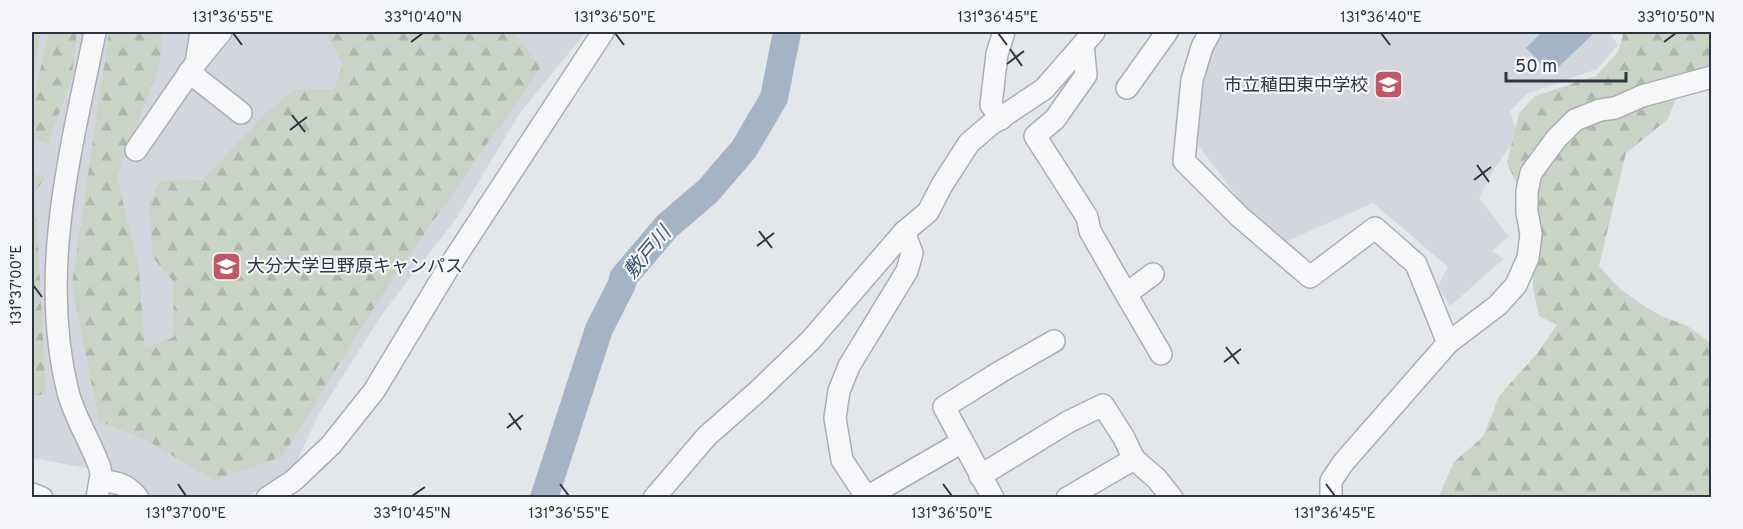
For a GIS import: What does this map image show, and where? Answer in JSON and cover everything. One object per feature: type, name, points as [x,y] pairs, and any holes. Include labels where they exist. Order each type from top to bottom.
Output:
[{"type":"street","points":[[95,32],[59,220],[56,301],[68,393],[77,422],[100,468],[99,489],[121,482],[132,489],[138,498]]},
{"type":"street","points":[[192,67],[201,32]]},
{"type":"street","points":[[136,150],[192,67],[221,32]]},
{"type":"street","points":[[267,498],[292,481],[331,445],[374,392],[447,270],[603,32]]},
{"type":"street","points":[[1001,119],[991,105],[997,54],[1004,32]]},
{"type":"street","points":[[1127,88],[1167,32]]},
{"type":"street","points":[[1210,32],[1202,47],[1192,80],[1184,161],[1240,217],[1310,277],[1375,228],[1416,264],[1448,343]]},
{"type":"street","points":[[654,498],[707,436],[810,341],[904,232],[928,212],[969,143],[990,125],[1044,89],[1088,38]]},
{"type":"street","points":[[1088,38],[1086,75],[1055,119],[1035,136],[1087,218],[1090,231],[1161,354]]},
{"type":"street","points":[[192,67],[241,112]]},
{"type":"street","points":[[1331,498],[1331,481],[1343,463],[1448,343],[1498,305],[1516,285],[1528,258],[1531,234],[1527,212],[1527,191],[1531,173],[1556,139],[1575,120],[1600,110],[1615,108],[1642,96],[1712,77]]},
{"type":"street","points":[[904,232],[912,253],[907,271],[849,366],[839,391],[835,418],[842,460],[867,497],[962,442]]},
{"type":"street","points":[[1126,294],[1153,274]]},
{"type":"street","points":[[993,498],[944,407],[1054,341]]},
{"type":"street","points":[[980,476],[1068,422],[1102,405],[1124,438],[1134,459],[1157,479],[1172,498]]},
{"type":"street","points":[[1067,498],[1134,459]]},
{"type":"street","points":[[32,494],[42,498]]},
{"type":"shaded area","name":"大分大学旦野原キャンパス","points":[[32,32],[586,32],[520,113],[456,219],[383,313],[320,412],[293,469],[245,498],[152,497],[113,473],[32,458]]},
{"type":"shaded area","points":[[1210,32],[1609,32],[1618,45],[1597,69],[1527,94],[1510,111],[1518,135],[1494,169],[1479,198],[1509,237],[1492,251],[1504,259],[1450,306],[1438,286],[1448,267],[1373,203],[1274,247],[1188,131]]},
{"type":"green space","points":[[32,32],[41,32],[32,80]]},
{"type":"green space","points":[[49,32],[77,32],[71,81],[48,144],[32,138],[32,105]]},
{"type":"green space","name":"大分大学旦野原キャンパス","points":[[109,32],[163,32],[159,66],[117,177],[139,270],[145,349],[174,337],[173,281],[153,258],[149,204],[160,181],[202,180],[266,113],[295,89],[334,89],[343,64],[327,35],[330,32],[513,32],[541,67],[383,293],[282,457],[214,480],[146,440],[99,421],[72,284]]},
{"type":"green space","points":[[1620,32],[1711,32],[1711,64],[1685,78],[1667,120],[1626,153],[1599,266],[1620,289],[1644,306],[1663,317],[1686,325],[1711,343],[1711,497],[1438,498],[1454,462],[1483,437],[1499,396],[1536,355],[1557,325],[1539,316],[1533,288],[1533,219],[1507,163],[1519,113],[1535,96],[1596,76],[1618,52],[1623,35]]},
{"type":"green space","points":[[32,172],[45,178],[35,191],[46,394],[32,396]]},
{"type":"water","points":[[1542,32],[1595,32],[1551,74],[1526,48]]},
{"type":"waterway","name":"敷戸川","points":[[544,498],[599,329],[623,278],[667,226],[708,191],[744,149],[774,98],[787,32]]},
{"type":"place","name":"市立稙田東中学校","points":[[1389,85]]},
{"type":"place","name":"大分大学旦野原キャンパス","points":[[226,266]]}]
